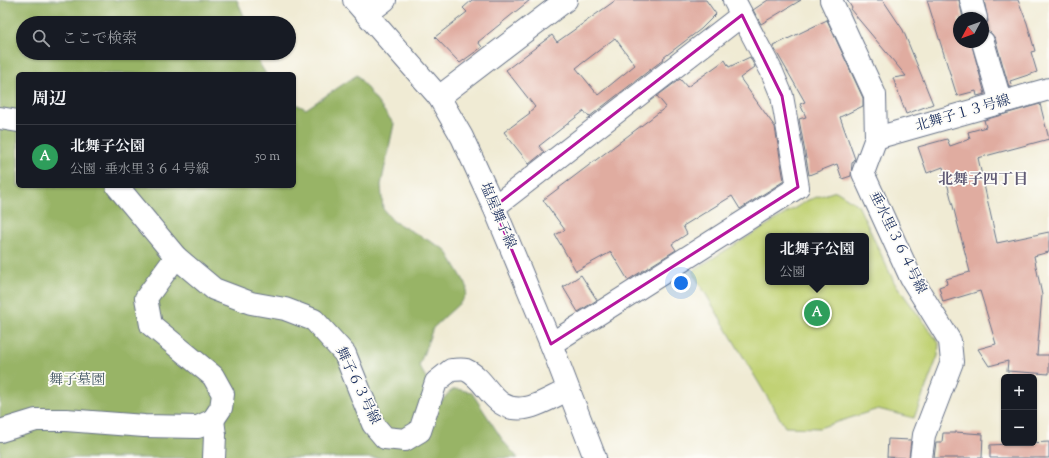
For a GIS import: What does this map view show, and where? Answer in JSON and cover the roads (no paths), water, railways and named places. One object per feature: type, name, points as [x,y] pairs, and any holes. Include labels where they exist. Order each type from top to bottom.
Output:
[{"type":"street","points":[[361,7],[385,0]]},
{"type":"street","points":[[439,97],[566,0]]},
{"type":"street","points":[[831,0],[875,95],[876,138]]},
{"type":"street","points":[[971,0],[974,12]]},
{"type":"street","name":"塩屋舞子線","points":[[361,7],[439,97],[462,137],[494,207],[551,344],[595,458]]},
{"type":"street","points":[[494,207],[738,8],[772,72],[782,96],[798,187],[551,344]]},
{"type":"street","points":[[985,48],[1001,103]]},
{"type":"street","name":"北舞子１３号線","points":[[876,138],[1049,89]]},
{"type":"street","points":[[0,118],[16,121]]},
{"type":"street","name":"垂水里３６４号線","points":[[876,138],[863,173],[911,278],[950,341],[952,362],[924,435],[921,458]]},
{"type":"street","name":"舞子６３号線","points":[[119,188],[176,257],[214,289],[251,303],[285,309],[314,320],[345,354],[373,424],[386,438],[406,440],[420,431],[436,382],[451,370],[465,370],[479,378],[488,392],[507,407],[526,408],[568,390]]},
{"type":"street","points":[[0,431],[36,420],[66,420],[144,426],[198,427],[213,420],[221,408],[223,394],[213,376],[151,325],[146,298],[176,257]]},
{"type":"street","points":[[213,420],[215,435],[214,458]]},
{"type":"place","name":"北舞子公園","points":[[817,313]]},
{"type":"district","name":"北舞子四丁目","points":[[983,180]]},
{"type":"park label","name":"舞子墓園","points":[[77,381]]}]
